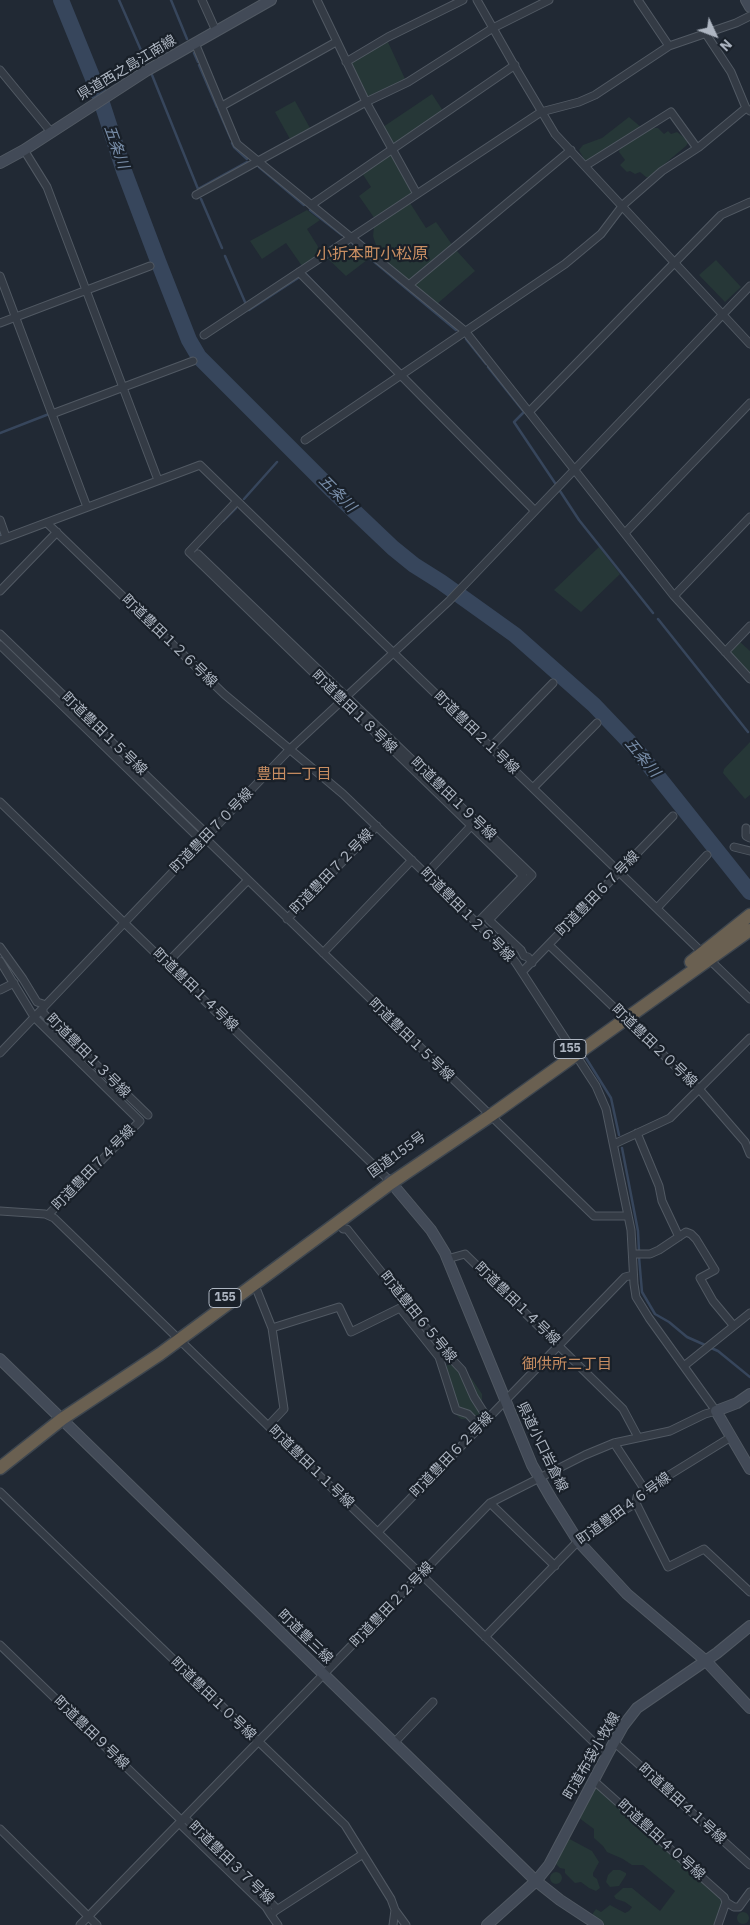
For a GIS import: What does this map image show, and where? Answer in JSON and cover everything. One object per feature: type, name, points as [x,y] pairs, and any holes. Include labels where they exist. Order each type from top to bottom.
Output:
[{"type":"highway","name":"国道155号","points":[[706,956],[750,915]]},
{"type":"highway","name":"国道155号","points":[[0,1468],[62,1419],[160,1354],[176,1337],[390,1182],[706,956],[750,930]]},
{"type":"highway","name":"国道155号","points":[[176,1337],[254,1283],[390,1182]]},
{"type":"street","points":[[202,0],[216,31]]},
{"type":"street","name":"県道西之島江南線","points":[[0,163],[24,150],[146,71],[271,0]]},
{"type":"street","points":[[317,0],[366,102],[417,194]]},
{"type":"street","points":[[346,62],[388,37],[463,0]]},
{"type":"street","points":[[478,0],[555,134],[623,205],[750,344]]},
{"type":"street","points":[[196,195],[366,102],[408,82],[493,28],[549,0]]},
{"type":"street","points":[[638,0],[669,46]]},
{"type":"street","points":[[746,0],[750,7]]},
{"type":"street","points":[[204,334],[541,112],[579,102],[595,95],[669,46],[736,23],[750,16]]},
{"type":"street","points":[[305,440],[565,264],[602,234],[623,205],[662,172],[748,109],[731,72],[706,34]]},
{"type":"street","points":[[222,106],[336,42]]},
{"type":"street","points":[[195,43],[237,144],[465,331],[674,596],[750,678]]},
{"type":"street","points":[[311,205],[515,66]]},
{"type":"street","points":[[1,72],[51,132]]},
{"type":"street","points":[[585,166],[671,112],[697,148]]},
{"type":"street","points":[[0,520],[3,539],[48,524],[158,480],[47,187],[24,150]]},
{"type":"street","points":[[409,286],[571,150]]},
{"type":"street","points":[[529,412],[721,215],[750,202]]},
{"type":"street","points":[[0,322],[150,266]]},
{"type":"street","points":[[299,272],[535,511]]},
{"type":"street","points":[[0,276],[88,507]]},
{"type":"street","name":"町道豊田７０号線","points":[[0,1053],[290,749],[468,582],[750,286]]},
{"type":"street","points":[[52,414],[193,361]]},
{"type":"street","points":[[625,533],[750,403]]},
{"type":"street","name":"町道豊田２１号線","points":[[158,480],[200,465],[750,999]]},
{"type":"street","name":"町道豊田１８号線","points":[[237,501],[189,552],[344,698],[523,876],[477,923]]},
{"type":"street","points":[[674,596],[750,517]]},
{"type":"street","name":"町道豊田１２６号線","points":[[48,524],[219,690],[343,794],[509,954],[573,1051],[602,1100],[608,1116],[628,1216],[633,1254],[634,1291],[641,1307],[716,1411]]},
{"type":"street","points":[[0,591],[57,532]]},
{"type":"street","name":"町道豊田１９号線","points":[[198,554],[344,698],[532,875],[489,920],[532,963]]},
{"type":"street","points":[[725,652],[750,626]]},
{"type":"street","name":"町道豊田１５号線","points":[[0,634],[322,953],[594,1216],[628,1216]]},
{"type":"street","points":[[0,645],[205,838]]},
{"type":"street","points":[[491,747],[553,683]]},
{"type":"street","points":[[533,788],[597,723]]},
{"type":"street","name":"町道豊田１４号線","points":[[0,802],[390,1182]]},
{"type":"street","name":"町道豊田６７号線","points":[[522,972],[673,816]]},
{"type":"street","name":"町道豊田７２号線","points":[[287,918],[377,826]]},
{"type":"street","points":[[426,874],[471,826]]},
{"type":"street","points":[[746,828],[746,836],[750,838]]},
{"type":"street","points":[[734,847],[750,851]]},
{"type":"street","points":[[657,908],[707,855]]},
{"type":"street","points":[[322,953],[412,860]]},
{"type":"street","points":[[167,964],[248,880]]},
{"type":"street","name":"町道豊田２０号線","points":[[549,945],[700,1090],[745,1142],[750,1154]]},
{"type":"street","name":"町道豊田１３号線","points":[[0,947],[37,1002],[43,1004],[43,1013],[148,1115]]},
{"type":"street","points":[[0,962],[34,1017]]},
{"type":"street","points":[[0,990],[14,984]]},
{"type":"street","name":"町道豊田７４号線","points":[[34,1017],[140,1121],[48,1215]]},
{"type":"street","points":[[614,1144],[670,1118],[749,1039]]},
{"type":"street","points":[[637,1133],[659,1186],[662,1200],[680,1236]]},
{"type":"street","name":"県道小口岩倉線","points":[[390,1182],[432,1230],[447,1259],[505,1402],[539,1478],[578,1541],[627,1594],[706,1661],[750,1708]]},
{"type":"street","points":[[0,1211],[48,1215]]},
{"type":"street","name":"町道豊田１１号線","points":[[48,1215],[54,1218],[607,1754]]},
{"type":"street","name":"町道豊田６５号線","points":[[338,1222],[343,1229],[347,1230],[403,1306],[462,1370],[474,1397],[488,1419]]},
{"type":"street","points":[[633,1254],[650,1254],[686,1232],[691,1234],[715,1270],[700,1278],[713,1301],[733,1325]]},
{"type":"street","name":"町道豊田１４号線","points":[[447,1259],[465,1254],[623,1408],[638,1437]]},
{"type":"street","name":"町道豊田６２号線","points":[[378,1532],[625,1277],[633,1274]]},
{"type":"street","points":[[254,1283],[272,1328],[284,1409],[268,1426]]},
{"type":"street","points":[[272,1328],[339,1307],[350,1332],[403,1306],[439,1357],[456,1410],[468,1414],[480,1427]]},
{"type":"street","points":[[684,1366],[750,1313]]},
{"type":"street","name":"町道豊三線","points":[[0,1359],[536,1881],[560,1900],[598,1925]]},
{"type":"street","points":[[750,1394],[737,1403],[716,1411],[750,1469]]},
{"type":"street","name":"町道豊田２２号線","points":[[80,1925],[490,1503],[585,1455],[614,1443],[670,1431],[716,1411]]},
{"type":"street","name":"町道豊田４６号線","points":[[485,1637],[578,1541],[608,1519],[636,1502],[637,1497],[645,1490],[731,1437]]},
{"type":"street","points":[[614,1443],[645,1490]]},
{"type":"street","name":"町道豊田１０号線","points":[[0,1492],[345,1825],[391,1899],[395,1910],[406,1925]]},
{"type":"street","points":[[636,1502],[668,1567],[704,1549],[750,1592]]},
{"type":"street","points":[[490,1503],[555,1566]]},
{"type":"street","name":"町道布袋小牧線","points":[[487,1925],[536,1881],[550,1865],[607,1754],[637,1708],[706,1661],[750,1626]]},
{"type":"street","name":"町道豊田９号線","points":[[0,1645],[182,1821],[266,1907],[278,1925]]},
{"type":"street","points":[[394,1742],[433,1702]]},
{"type":"street","name":"町道豊田４１号線","points":[[614,1742],[750,1865]]},
{"type":"street","name":"町道豊田４０号線","points":[[593,1780],[724,1897],[726,1902]]},
{"type":"street","name":"町道豊田３７号線","points":[[182,1821],[277,1909]]},
{"type":"street","points":[[0,1829],[98,1925]]},
{"type":"street","points":[[271,1915],[277,1909],[363,1854]]},
{"type":"street","points":[[718,1925],[726,1902],[734,1907],[739,1907],[750,1892]]},
{"type":"street","points":[[394,1925],[395,1910]]},
{"type":"shaded area","points":[[387,40],[405,79],[369,96],[366,95],[351,65],[352,61]]},
{"type":"shaded area","points":[[432,94],[443,111],[394,144],[392,143],[383,127]]},
{"type":"shaded area","points":[[295,101],[310,128],[290,139],[275,112]]},
{"type":"shaded area","points":[[629,117],[642,128],[585,161],[579,150],[583,145],[602,138]]},
{"type":"shaded area","points":[[658,128],[664,134],[668,131],[671,134],[677,132],[688,143],[649,177],[640,172],[635,174],[630,171],[627,172],[620,165],[625,160],[619,152],[620,148],[649,129]]},
{"type":"shaded area","points":[[388,155],[393,156],[412,191],[411,195],[375,219],[359,196],[371,187],[362,173]]},
{"type":"shaded area","points":[[410,203],[426,228],[436,222],[453,246],[411,280],[408,280],[380,257],[373,236],[374,227]]},
{"type":"shaded area","points":[[307,210],[320,220],[307,229],[322,253],[302,266],[286,243],[262,259],[250,241]]},
{"type":"shaded area","points":[[347,243],[367,260],[346,276],[326,257]]},
{"type":"shaded area","points":[[456,250],[475,271],[437,304],[416,286],[416,283]]},
{"type":"shaded area","points":[[716,260],[741,287],[725,302],[699,275]]},
{"type":"shaded area","points":[[599,547],[620,574],[581,612],[554,590]]},
{"type":"shaded area","points":[[739,641],[750,651],[750,674],[731,654],[732,648]]},
{"type":"shaded area","points":[[750,742],[750,795],[745,799],[723,773],[724,769]]},
{"type":"shaded area","points":[[448,1364],[459,1367],[472,1379],[482,1394],[482,1404],[478,1420],[461,1419],[452,1411],[451,1399],[441,1377]]},
{"type":"shaded area","points":[[593,1780],[720,1898],[722,1903],[714,1925],[598,1925],[589,1919],[596,1909],[601,1912],[610,1905],[625,1913],[629,1911],[632,1907],[616,1899],[614,1896],[623,1888],[632,1888],[660,1911],[675,1891],[643,1865],[632,1865],[607,1852],[594,1838],[594,1829],[575,1815]]},
{"type":"shaded area","points":[[564,1836],[592,1851],[599,1862],[593,1873],[600,1888],[596,1891],[581,1882],[575,1883],[565,1873],[565,1869],[560,1868],[552,1860]]},
{"type":"shaded area","points":[[613,1870],[620,1870],[626,1873],[626,1875],[619,1886],[610,1887],[606,1882],[608,1875]]},
{"type":"shaded area","points":[[556,1872],[562,1878],[556,1884],[550,1878]]},
{"type":"shaded area","points":[[743,1912],[749,1918],[743,1924],[737,1918]]},
{"type":"waterway","name":"五条川","points":[[61,0],[98,91],[124,171],[158,261],[189,340],[199,357],[393,548],[414,565],[515,635],[594,705],[636,749],[750,892]]},
{"type":"waterway","points":[[119,0],[147,64]]},
{"type":"waterway","points":[[171,0],[187,39]]},
{"type":"waterway","points":[[194,53],[198,62]]},
{"type":"waterway","points":[[199,65],[217,107]]},
{"type":"waterway","points":[[152,75],[198,189],[247,162]]},
{"type":"waterway","points":[[218,109],[231,139]]},
{"type":"waterway","points":[[232,143],[247,159]]},
{"type":"waterway","points":[[259,167],[304,205]]},
{"type":"waterway","points":[[201,199],[222,248]]},
{"type":"waterway","points":[[310,210],[342,235]]},
{"type":"waterway","points":[[353,244],[456,330]]},
{"type":"waterway","points":[[225,256],[245,302]]},
{"type":"waterway","points":[[305,273],[336,305]]},
{"type":"waterway","points":[[249,310],[298,278]]},
{"type":"waterway","points":[[466,339],[486,364]]},
{"type":"waterway","points":[[488,367],[524,412],[514,422],[555,483]]},
{"type":"waterway","points":[[0,433],[49,414]]},
{"type":"waterway","name":"五条川","points":[[287,452],[291,450]]},
{"type":"waterway","points":[[244,499],[277,462]]},
{"type":"waterway","points":[[560,491],[579,520],[653,613]]},
{"type":"waterway","points":[[223,521],[236,508]]},
{"type":"waterway","points":[[658,619],[748,732]]},
{"type":"waterway","points":[[586,1058],[611,1098],[619,1135]]},
{"type":"waterway","points":[[622,1148],[638,1231],[639,1251]]},
{"type":"waterway","points":[[639,1257],[642,1292],[655,1314],[669,1322],[687,1337],[705,1345]]},
{"type":"waterway","points":[[711,1348],[718,1351],[750,1377]]},
{"type":"district","name":"小折本町小松原","points":[[372,254]]},
{"type":"district","name":"豊田一丁目","points":[[294,775]]},
{"type":"district","name":"御供所二丁目","points":[[567,1365]]}]
